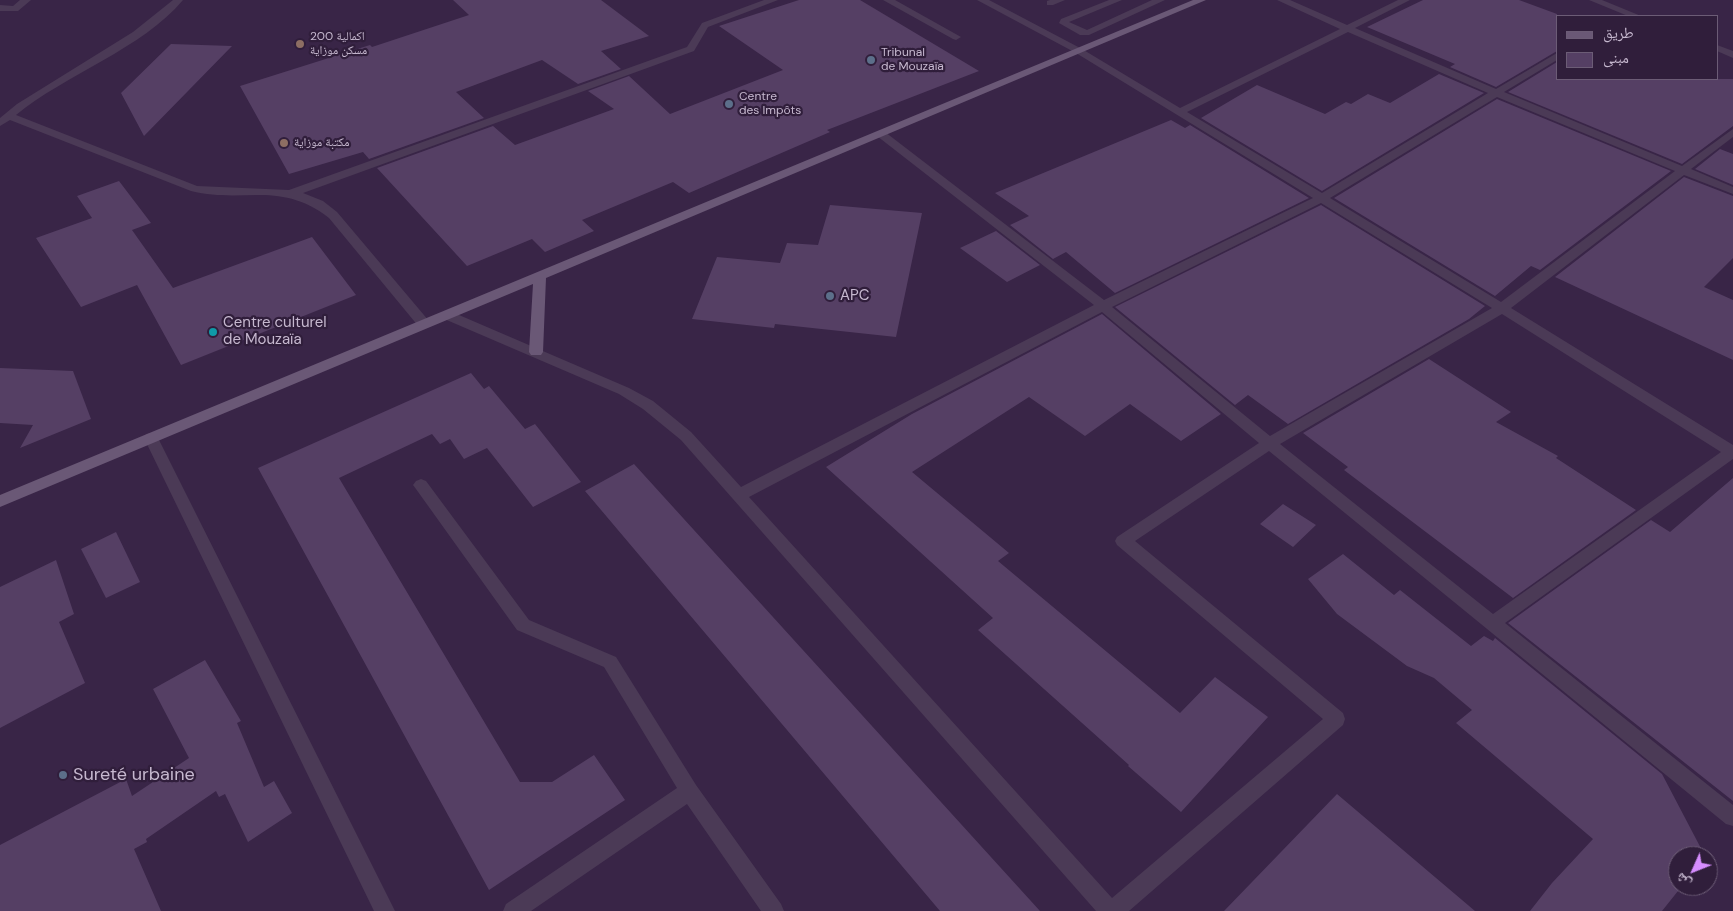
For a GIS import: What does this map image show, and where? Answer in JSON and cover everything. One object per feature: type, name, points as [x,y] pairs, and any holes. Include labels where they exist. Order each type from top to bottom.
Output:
[{"type":"main road","points":[[0,501],[1201,0]]},
{"type":"main road","points":[[536,352],[540,276]]},
{"type":"street","points":[[0,8],[15,9],[26,0]]},
{"type":"street","points":[[4,119],[44,90],[133,37],[178,0]]},
{"type":"street","points":[[292,193],[691,49],[696,41],[697,33],[705,25],[773,0]]},
{"type":"street","points":[[888,0],[956,37]]},
{"type":"street","points":[[982,0],[1079,51],[1502,308],[1733,452],[1493,623]]},
{"type":"street","points":[[1050,4],[1060,0]]},
{"type":"street","points":[[1117,0],[1064,21],[1064,23],[1084,32],[1089,32],[1160,0]]},
{"type":"street","points":[[1282,0],[1497,93],[1733,190]]},
{"type":"street","points":[[1179,112],[1405,0]]},
{"type":"street","points":[[1594,0],[1628,15]]},
{"type":"street","points":[[1718,48],[1733,55]]},
{"type":"street","points":[[739,495],[1103,306],[1322,198],[1556,57]]},
{"type":"street","points":[[4,119],[194,188],[222,192],[292,193],[310,198],[328,210],[424,324]]},
{"type":"street","points":[[447,314],[624,391],[648,405],[686,436],[1112,911],[1336,719],[1123,541],[1268,443],[1502,308],[1733,132]]},
{"type":"street","points":[[881,134],[1103,306],[1268,443],[1733,816]]},
{"type":"street","points":[[151,438],[385,911]]},
{"type":"street","points":[[421,486],[523,625],[610,662],[689,791],[774,911]]},
{"type":"street","points":[[513,911],[689,791]]},
{"type":"building","points":[[453,0],[601,0],[649,36],[601,51],[621,69],[578,84],[542,60],[456,92],[484,118],[369,159],[363,152],[289,174],[240,86],[370,45],[372,47],[469,15]]},
{"type":"building","points":[[799,0],[860,0],[979,71],[827,130],[830,132],[689,193],[673,182],[582,220],[594,231],[545,252],[532,239],[467,266],[377,168],[493,126],[515,145],[614,109],[588,91],[629,76],[670,114],[783,70],[719,26]]},
{"type":"building","points":[[1423,0],[1519,0],[1557,14],[1556,52],[1496,87],[1450,67],[1455,64],[1367,27]]},
{"type":"building","points":[[171,44],[232,46],[144,136],[121,93]]},
{"type":"building","points":[[1556,63],[1556,80],[1733,79],[1733,126],[1682,164],[1508,92]]},
{"type":"building","points":[[1439,74],[1484,93],[1322,191],[1201,118],[1257,85],[1325,114],[1346,102],[1351,104],[1368,94],[1390,103]]},
{"type":"building","points":[[1497,99],[1671,171],[1540,270],[1531,266],[1495,296],[1334,198]]},
{"type":"building","points":[[1171,120],[1185,128],[1190,125],[1309,198],[1115,293],[1066,252],[1053,259],[1010,225],[1029,216],[995,193]]},
{"type":"building","points":[[1720,149],[1733,154],[1733,185],[1695,169]]},
{"type":"building","points":[[1684,177],[1733,196],[1733,258],[1704,287],[1733,300],[1733,360],[1555,277]]},
{"type":"building","points":[[119,181],[151,223],[132,230],[173,288],[312,237],[356,295],[181,365],[137,285],[81,307],[36,238],[92,218],[77,196]]},
{"type":"building","points":[[830,205],[922,213],[896,337],[775,324],[774,328],[692,319],[717,257],[780,263],[787,243],[818,245]]},
{"type":"building","points":[[1321,205],[1485,306],[1469,319],[1288,424],[1248,395],[1235,405],[1115,307]]},
{"type":"building","points":[[996,231],[1040,265],[1007,282],[960,248]]},
{"type":"building","points":[[1102,314],[1221,414],[1181,441],[1130,404],[1085,436],[1029,397],[912,472],[1009,553],[998,561],[1180,713],[1215,677],[1268,717],[1181,812],[978,630],[993,618],[826,467],[912,414]]},
{"type":"building","points":[[1429,359],[1511,412],[1496,422],[1558,456],[1556,458],[1636,510],[1513,598],[1344,470],[1348,467],[1303,433]]},
{"type":"building","points":[[0,368],[73,371],[91,419],[20,448],[33,425],[0,423]]},
{"type":"building","points":[[471,373],[484,389],[489,386],[525,429],[535,424],[581,482],[533,507],[487,448],[464,459],[450,439],[440,444],[432,434],[339,478],[520,782],[552,782],[594,755],[625,800],[489,890],[258,468]]},
{"type":"building","points":[[634,464],[1040,911],[940,911],[585,491]]},
{"type":"building","points":[[1733,478],[1733,801],[1508,623],[1651,520],[1670,532]]},
{"type":"building","points":[[1283,504],[1316,525],[1293,547],[1260,524]]},
{"type":"building","points":[[116,532],[140,582],[106,598],[81,549]]},
{"type":"building","points":[[1343,554],[1394,595],[1400,590],[1471,646],[1484,636],[1493,641],[1495,638],[1662,774],[1700,846],[1668,846],[1668,896],[1674,896],[1662,911],[1530,911],[1552,883],[1593,839],[1456,723],[1472,710],[1434,678],[1407,666],[1337,614],[1308,579]]},
{"type":"building","points":[[56,560],[74,614],[59,622],[85,683],[0,728],[0,587]]},
{"type":"building","points":[[205,660],[241,721],[237,723],[264,787],[274,781],[292,813],[248,842],[225,794],[219,797],[216,791],[146,839],[147,842],[134,849],[161,911],[0,911],[0,845],[126,779],[132,796],[189,758],[153,689]]},
{"type":"building","points":[[1337,794],[1475,911],[1224,911]]},
{"type":"place","name":"اكمالية 200 مسكن موزاية","points":[[300,44]]},
{"type":"place","name":"Tribunal de Mouzaïa","points":[[871,60]]},
{"type":"place","name":"Centre des Impôts","points":[[729,104]]},
{"type":"place","name":"مكتبة موزاية","points":[[284,143]]},
{"type":"place","name":"APC","points":[[830,296]]},
{"type":"place","name":"Centre culturel de Mouzaïa","points":[[213,332]]},
{"type":"place","name":"Sureté urbaine","points":[[63,775]]}]
